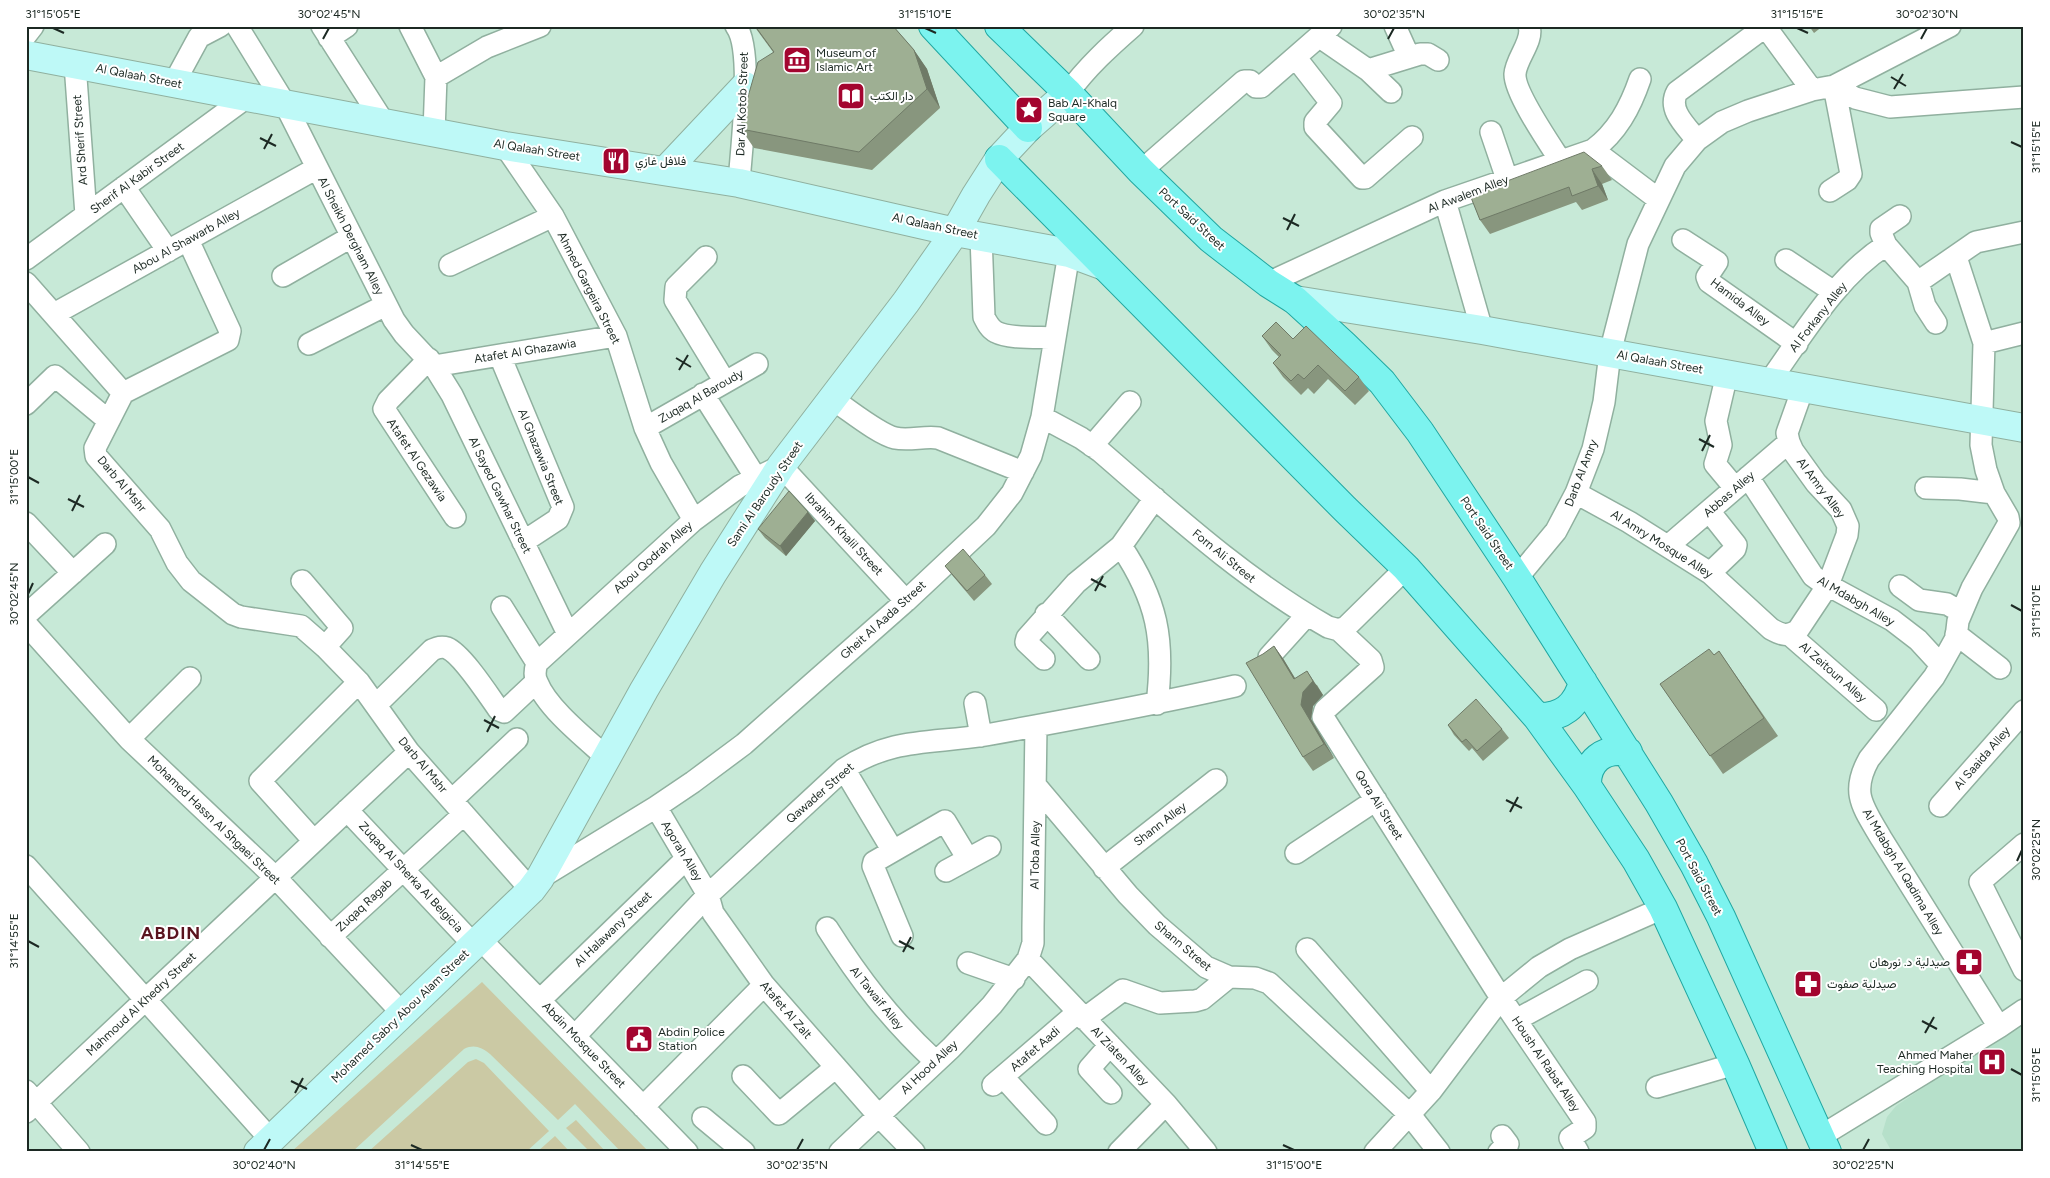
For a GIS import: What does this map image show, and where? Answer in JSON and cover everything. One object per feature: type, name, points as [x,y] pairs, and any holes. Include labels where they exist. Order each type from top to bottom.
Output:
[{"type":"main road","points":[[933,26],[1028,128]]},
{"type":"main road","name":"Port Said Street","points":[[999,26],[1068,93],[1141,171],[1211,240],[1268,283],[1296,300],[1382,382],[1420,432],[1518,578],[1628,752],[1685,849],[1721,918],[1824,1144]]},
{"type":"main road","name":"Al Qalaah Street","points":[[26,55],[505,146],[739,183],[968,234],[1069,253],[1104,266]]},
{"type":"main road","points":[[665,171],[744,86]]},
{"type":"main road","name":"Sami Al Baroudy Street","points":[[536,884],[606,757],[713,573],[781,466],[906,302],[968,234],[976,195],[1000,159],[1028,128],[1068,93]]},
{"type":"main road","points":[[1000,159],[1345,509],[1406,568],[1538,717],[1636,860],[1663,908],[1774,1152]]},
{"type":"main road","name":"Al Qalaah Street","points":[[1296,300],[1482,330],[2024,428]]},
{"type":"main road","points":[[1538,717],[1548,717],[1568,710],[1581,693],[1583,682]]},
{"type":"main road","points":[[1587,786],[1589,768],[1601,754],[1619,750],[1628,752]]},
{"type":"main road","name":"Mohamed Sabry Abou Alam Street","points":[[265,1146],[536,884]]},
{"type":"street","points":[[26,35],[34,26]]},
{"type":"street","points":[[174,83],[199,38],[220,26]]},
{"type":"street","name":"Al Sheikh Dergham Alley","points":[[237,26],[285,104],[386,305],[404,334],[431,362]]},
{"type":"street","points":[[347,26],[325,32],[384,123]]},
{"type":"street","points":[[410,26],[436,77],[434,132]]},
{"type":"street","points":[[436,77],[487,47],[540,26]]},
{"type":"street","name":"Dar Al Kotob Street","points":[[736,26],[744,45],[746,66],[739,183]]},
{"type":"street","points":[[1068,93],[1085,70],[1133,26]]},
{"type":"street","points":[[1394,26],[1409,57]]},
{"type":"street","points":[[1529,26],[1529,36],[1516,68],[1515,77],[1520,92],[1560,160]]},
{"type":"street","points":[[1697,140],[1676,111],[1673,103],[1677,92],[1765,26],[1812,90]]},
{"type":"street","name":"Darb Al Amry","points":[[1518,578],[1556,531],[1576,493],[1593,449],[1604,402],[1610,353],[1638,244],[1675,166],[1697,140],[1722,122],[1748,111],[1812,90],[1834,86],[1925,32],[1950,26]]},
{"type":"street","points":[[1141,171],[1244,81],[1250,81],[1256,87],[1261,87],[1326,32],[1391,92]]},
{"type":"street","points":[[1368,70],[1424,54],[1438,60]]},
{"type":"street","points":[[1296,58],[1331,103],[1315,122],[1315,127],[1364,178],[1412,137]]},
{"type":"street","name":"Ard Sherif Street","points":[[75,64],[86,215]]},
{"type":"street","name":"Al Awalem Alley","points":[[1268,283],[1445,201],[1592,150],[1607,140],[1618,126],[1640,80]]},
{"type":"street","points":[[1834,86],[1855,98],[1871,104],[1890,107],[2024,97]]},
{"type":"street","points":[[1830,190],[1847,180],[1851,174],[1834,86]]},
{"type":"street","name":"Sherif Al Kabir Street","points":[[26,259],[247,97]]},
{"type":"street","points":[[1491,132],[1506,179]]},
{"type":"street","name":"Ahmed Gargeira Street","points":[[505,146],[553,216],[616,336],[645,428],[661,463],[694,520]]},
{"type":"street","points":[[1592,150],[1658,199]]},
{"type":"street","name":"Abou Al Shawarb Alley","points":[[54,314],[317,168]]},
{"type":"street","points":[[124,187],[168,251]]},
{"type":"street","points":[[1445,201],[1482,330]]},
{"type":"street","points":[[450,265],[553,216]]},
{"type":"street","points":[[1900,216],[1881,229],[1881,233],[1886,245],[1918,282],[1925,306],[1936,323]]},
{"type":"street","points":[[1918,282],[1976,242],[2024,232]]},
{"type":"street","points":[[968,234],[984,317],[990,327],[996,332],[1007,335],[1055,338]]},
{"type":"street","points":[[283,276],[351,237]]},
{"type":"street","points":[[26,283],[123,393],[228,340],[230,336],[230,331],[188,240]]},
{"type":"street","name":"Hamida Alley","points":[[1683,240],[1717,262],[1707,277],[1709,282],[1796,344]]},
{"type":"street","name":"Al Forkany Alley","points":[[1769,382],[1834,292],[1874,253],[1886,245]]},
{"type":"street","name":"Gheit Al Aada Street","points":[[536,884],[656,807],[744,744],[906,601],[986,526],[1012,493],[1031,456],[1042,417],[1069,253]]},
{"type":"street","points":[[1956,256],[1984,343],[2024,333]]},
{"type":"street","points":[[706,257],[676,287],[676,300],[726,382]]},
{"type":"street","points":[[1786,260],[1834,292]]},
{"type":"street","points":[[310,344],[386,305]]},
{"type":"street","name":"Atafet Al Ghazawia","points":[[431,362],[500,356],[616,336]]},
{"type":"street","name":"Al Mdabgh Al Qadima Alley","points":[[1984,343],[1982,445],[1986,470],[1994,493],[2007,514],[2009,523],[1972,588],[1961,612],[1952,646],[1934,677],[1869,759],[1861,773],[1859,790],[1862,806],[1880,838],[1999,1027]]},
{"type":"street","name":"Al Ghazawia Street","points":[[500,356],[563,508],[558,519],[523,542]]},
{"type":"street","name":"Atafet Al Gezawia","points":[[431,362],[388,401],[384,409],[455,517]]},
{"type":"street","name":"Al Sayed Gawhar Street","points":[[431,362],[452,395],[568,634]]},
{"type":"street","name":"Zuqaq Al Baroudy","points":[[645,428],[757,364]]},
{"type":"street","name":"Al Mdabgh Alley","points":[[1727,374],[1716,421],[1721,445],[1716,464],[1742,482],[1813,576],[1892,620],[1918,640],[1941,665]]},
{"type":"street","points":[[26,404],[56,376],[109,421]]},
{"type":"street","points":[[1789,442],[1787,433],[1803,388]]},
{"type":"street","name":"Darb Al Mshr","points":[[123,393],[96,448],[96,456],[160,529],[177,564],[191,581],[233,614],[241,617],[300,626],[325,646],[359,682],[377,704],[410,752],[458,807],[536,884]]},
{"type":"street","points":[[703,394],[756,478]]},
{"type":"street","points":[[832,399],[888,436],[905,439],[938,438],[1024,472]]},
{"type":"street","points":[[1092,446],[1130,402]]},
{"type":"street","name":"Forn Ali Street","points":[[1042,417],[1092,446],[1229,561],[1260,584],[1307,615],[1328,627],[1339,630]]},
{"type":"street","name":"Abbas Alley","points":[[1668,546],[1789,442]]},
{"type":"street","name":"Al Amry Alley","points":[[1789,442],[1793,451],[1816,483],[1841,510],[1848,526],[1847,535],[1828,585],[1798,630],[1790,635]]},
{"type":"street","name":"Abou Qodrah Alley","points":[[377,704],[432,650],[438,647],[446,648],[461,660],[499,710],[504,712],[568,634],[694,520],[740,486],[781,466]]},
{"type":"street","name":"Ibrahim Khalil Street","points":[[781,466],[906,601]]},
{"type":"street","points":[[1926,488],[1994,493]]},
{"type":"street","name":"Al Amry Mosque Alley","points":[[1576,493],[1668,546],[1710,573],[1771,629],[1782,635],[1790,635]]},
{"type":"street","points":[[1044,658],[1026,640],[1046,614],[1076,583],[1121,546],[1155,498]]},
{"type":"street","points":[[1709,511],[1736,545],[1735,549],[1710,573]]},
{"type":"street","points":[[26,523],[73,573]]},
{"type":"street","points":[[26,615],[105,544]]},
{"type":"street","points":[[1121,546],[1138,572],[1152,604],[1159,636],[1161,670],[1157,704]]},
{"type":"street","points":[[1339,630],[1346,627],[1406,568]]},
{"type":"street","points":[[302,581],[342,628],[325,646]]},
{"type":"street","points":[[1900,586],[1919,600],[1947,604],[1961,612]]},
{"type":"street","points":[[502,606],[552,705],[606,757]]},
{"type":"street","points":[[1046,614],[1089,659]]},
{"type":"street","points":[[1270,657],[1307,615]]},
{"type":"street","name":"Mohamed Hassn Al Shgaei Street","points":[[26,624],[129,739],[276,878],[403,1014]]},
{"type":"street","name":"Qora Ali Street","points":[[1339,630],[1371,660],[1373,667],[1325,710],[1323,717],[1501,998]]},
{"type":"street","points":[[1956,634],[2000,668]]},
{"type":"street","name":"Al Zeitoun Alley","points":[[1790,635],[1876,710]]},
{"type":"street","points":[[129,739],[190,678]]},
{"type":"street","points":[[314,841],[260,781],[359,682]]},
{"type":"street","name":"Qawader Street","points":[[575,1036],[708,895],[844,769],[861,758],[880,750],[911,743],[981,736],[1157,704],[1235,686]]},
{"type":"street","points":[[975,703],[981,736]]},
{"type":"street","name":"Al Saaida Alley","points":[[1940,806],[2024,711]]},
{"type":"street","name":"Al Toba Alley","points":[[1014,979],[1028,959],[1033,943],[1036,726]]},
{"type":"street","name":"Darb Al Mshr","points":[[458,807],[517,739]]},
{"type":"street","name":"Mahmoud Al Khedry Street","points":[[30,1102],[146,999],[410,752]]},
{"type":"street","points":[[844,769],[893,851]]},
{"type":"street","name":"Shann Alley","points":[[1104,868],[1216,780]]},
{"type":"street","name":"Shann Street","points":[[1036,786],[1104,868],[1157,924],[1206,967],[1229,977],[1255,978],[1269,983],[1410,1115],[1439,1152]]},
{"type":"street","points":[[1296,852],[1376,800]]},
{"type":"street","name":"Zuqaq Ragab","points":[[330,937],[403,869],[458,807]]},
{"type":"street","name":"Agorah Alley","points":[[656,807],[708,895]]},
{"type":"street","name":"Zuqaq Al Sherka Al Belgicia","points":[[347,810],[403,869],[477,942]]},
{"type":"street","points":[[902,936],[873,866],[874,862],[945,821],[968,859]]},
{"type":"street","points":[[2024,844],[1980,882],[2024,970]]},
{"type":"street","points":[[946,871],[990,847]]},
{"type":"street","name":"Al Halawany Street","points":[[540,1000],[686,858]]},
{"type":"street","points":[[26,866],[146,999],[265,1146]]},
{"type":"street","name":"Atafet Al Zalt","points":[[708,895],[713,913],[722,929],[764,985],[878,1115],[914,1152]]},
{"type":"street","points":[[1375,1152],[1431,1090],[1501,998],[1539,967],[1570,949],[1663,908]]},
{"type":"street","name":"Al Tawaif Alley","points":[[827,928],[856,973],[880,1004],[936,1062]]},
{"type":"street","name":"Abdin Mosque Street","points":[[477,942],[540,1000],[687,1152]]},
{"type":"street","points":[[1307,949],[1431,1090]]},
{"type":"street","name":"Al Ziaten Alley","points":[[1028,959],[1166,1104],[1206,1152]]},
{"type":"street","points":[[968,963],[1014,979]]},
{"type":"street","name":"Atafet Aadi","points":[[1046,1124],[998,1081],[1081,1016],[1123,990],[1160,1003],[1195,1002],[1202,999],[1229,977]]},
{"type":"street","name":"Al Hood Alley","points":[[840,1152],[936,1062],[992,1005],[1014,979]]},
{"type":"street","points":[[1516,1020],[1587,980]]},
{"type":"street","points":[[643,1107],[764,985]]},
{"type":"street","name":"Housh Al Rabat Alley","points":[[1501,998],[1585,1122],[1584,1128],[1570,1138],[1578,1152]]},
{"type":"street","points":[[1824,1144],[2024,1010]]},
{"type":"street","points":[[1110,1045],[1089,1069],[1111,1093]]},
{"type":"street","points":[[1657,1087],[1735,1064]]},
{"type":"street","points":[[743,1076],[779,1114],[836,1066]]},
{"type":"street","points":[[30,1102],[79,1152]]},
{"type":"street","points":[[1124,1150],[1166,1104]]},
{"type":"street","points":[[703,1118],[744,1152]]},
{"type":"shaded area","points":[[482,982],[649,1152],[621,1152],[575,1104],[558,1120],[490,1054],[480,1048],[468,1047],[352,1152],[291,1152]]},
{"type":"shaded area","name":"Ahmed Maher Teaching Hospital","points":[[2024,1019],[2024,1152],[1892,1152],[1882,1134],[1887,1117],[1896,1106]]},
{"type":"shaded area","points":[[476,1059],[484,1063],[549,1131],[526,1152],[368,1152],[468,1062]]},
{"type":"shaded area","points":[[576,1120],[606,1152],[590,1152],[566,1128]]},
{"type":"shaded area","points":[[555,1136],[570,1152],[537,1152]]},
{"type":"building","name":"دار الكتب","points":[[755,26],[893,26],[914,50],[927,89],[859,152],[741,129],[743,114],[758,62],[774,52]]},
{"type":"building","points":[[1584,152],[1602,166],[1592,169],[1598,186],[1572,196],[1569,187],[1480,220],[1470,195]]},
{"type":"building","points":[[1276,322],[1293,339],[1306,326],[1359,377],[1345,391],[1318,365],[1304,379],[1298,374],[1291,381],[1273,363],[1281,355],[1262,336]]},
{"type":"building","points":[[789,491],[808,512],[780,546],[758,529]]},
{"type":"building","points":[[963,549],[985,575],[967,591],[945,566]]},
{"type":"building","points":[[1274,646],[1294,679],[1307,671],[1313,681],[1303,692],[1301,705],[1324,744],[1303,757],[1246,663]]},
{"type":"building","points":[[1709,649],[1714,655],[1719,651],[1764,718],[1710,756],[1660,684]]},
{"type":"building","points":[[1476,699],[1502,729],[1477,751],[1466,739],[1462,742],[1448,725]]},
{"type":"place","name":"Museum of Islamic Art","points":[[797,60]]},
{"type":"place","name":"دار الكتب","points":[[851,96]]},
{"type":"place","name":"Bab Al-Khalq Square","points":[[1029,110]]},
{"type":"place","name":"فلافل غازي","points":[[616,161]]},
{"type":"place","name":"صيدلية د. نورهان","points":[[1969,962]]},
{"type":"place","name":"صيدلية صفوت","points":[[1808,984]]},
{"type":"place","name":"Abdin Police Station","points":[[639,1039]]},
{"type":"place","name":"Ahmed Maher Teaching Hospital","points":[[1992,1062]]},
{"type":"district","name":"ABDIN","points":[[171,933]]}]
